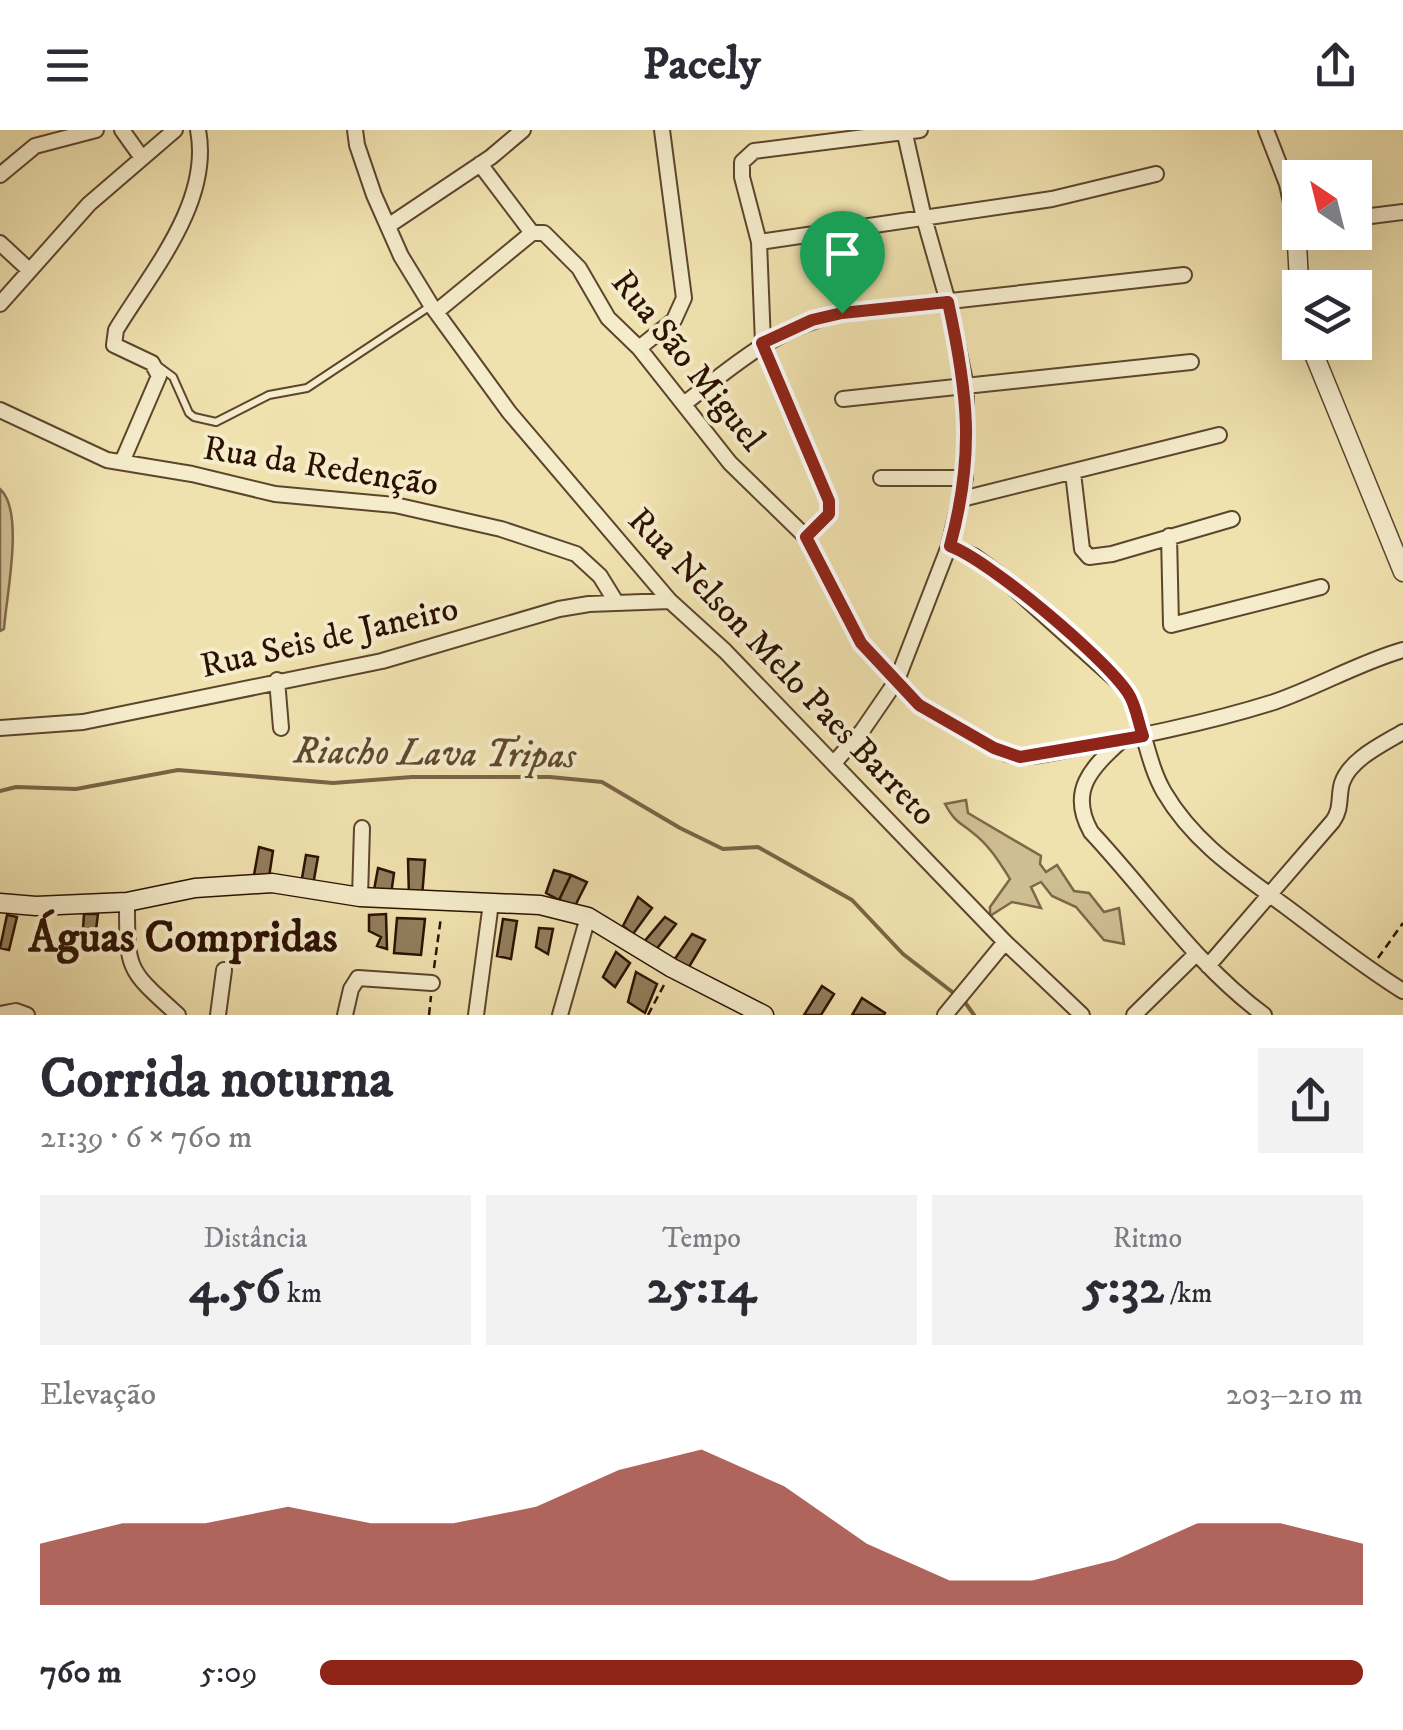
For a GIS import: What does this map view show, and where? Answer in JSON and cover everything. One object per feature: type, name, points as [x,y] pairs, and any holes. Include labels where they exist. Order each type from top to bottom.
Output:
[{"type":"main road","points":[[1316,360],[1403,572]]},
{"type":"main road","points":[[0,904],[127,902],[195,888],[272,883],[360,898],[540,905],[588,917],[743,1011],[764,1015]]},
{"type":"street","points":[[0,175],[35,146],[96,130]]},
{"type":"street","points":[[122,130],[142,158]]},
{"type":"street","points":[[0,304],[89,204],[175,130]]},
{"type":"street","points":[[122,462],[160,376],[152,362],[114,346],[113,340],[188,212],[197,177],[198,130]]},
{"type":"street","name":"Rua Nelson Melo Paes Barreto","points":[[356,130],[357,145],[402,256],[434,308],[510,412],[670,601],[726,652],[1006,942],[1082,1015]]},
{"type":"street","points":[[388,226],[523,130]]},
{"type":"street","points":[[639,348],[674,320],[684,298],[662,130]]},
{"type":"street","points":[[1266,130],[1282,171]]},
{"type":"street","points":[[806,537],[829,514],[829,501],[762,343],[759,242],[740,169],[754,151],[909,131],[924,218],[966,386],[965,478],[950,546],[897,680],[834,764]]},
{"type":"street","name":"Rua São Miguel","points":[[480,164],[532,232],[544,233],[585,277],[608,318],[639,348],[730,463],[806,537],[861,643],[930,713],[1006,754],[1040,755],[1143,736],[1276,701],[1403,650]]},
{"type":"street","points":[[759,242],[1052,199],[1156,174]]},
{"type":"street","points":[[1372,216],[1403,212]]},
{"type":"street","points":[[434,308],[532,232]]},
{"type":"street","points":[[0,243],[30,270]]},
{"type":"street","points":[[684,404],[762,343],[812,320],[842,313],[1184,275]]},
{"type":"street","points":[[843,399],[1191,362]]},
{"type":"street","name":"Rua da Redenção","points":[[0,410],[71,446],[122,462],[275,494],[395,504],[476,521],[576,554],[600,576],[616,602]]},
{"type":"street","points":[[962,499],[1219,435]]},
{"type":"street","points":[[1072,473],[1084,554],[1096,558],[1232,519]]},
{"type":"street","points":[[880,478],[965,478]]},
{"type":"street","points":[[1169,536],[1171,625],[1321,587]]},
{"type":"street","points":[[950,546],[974,556],[996,572],[1111,673],[1131,698],[1154,772],[1184,822],[1205,846],[1403,991]]},
{"type":"street","name":"Rua Seis de Janeiro","points":[[0,728],[83,722],[382,661],[560,609],[670,601]]},
{"type":"street","points":[[277,680],[281,728]]},
{"type":"street","points":[[1208,966],[1338,814],[1342,785],[1351,769],[1403,732]]},
{"type":"street","points":[[1122,740],[1098,762],[1084,786],[1079,802],[1081,814],[1091,832],[1196,954],[1264,1015]]},
{"type":"street","points":[[360,898],[362,828]]},
{"type":"street","points":[[127,902],[130,965],[140,980],[178,1015]]},
{"type":"street","points":[[476,1015],[491,902]]},
{"type":"street","points":[[560,1015],[588,917]]},
{"type":"street","points":[[949,1009],[1006,942]]},
{"type":"street","points":[[1134,1015],[1196,954]]},
{"type":"street","points":[[218,1015],[224,970]]},
{"type":"street","points":[[345,1015],[358,978],[432,983]]},
{"type":"street","points":[[0,1014],[16,1011],[27,1015]]},
{"type":"lane","points":[[152,362],[173,377],[189,413],[216,422],[269,394],[307,388],[434,308]]},
{"type":"path","points":[[429,1015],[444,900]]},
{"type":"path","points":[[1370,970],[1403,923]]},
{"type":"path","points":[[648,1015],[672,968]]},
{"type":"shaded area","points":[[0,489],[7,500],[13,535],[4,629],[0,631]]},
{"type":"shaded area","points":[[966,800],[968,813],[1041,856],[1040,864],[1046,872],[1057,865],[1074,891],[1089,893],[1104,912],[1119,908],[1124,944],[1104,940],[1076,907],[1052,896],[1041,882],[1031,887],[1041,908],[1012,902],[990,916],[990,907],[1010,879],[989,849],[954,818],[945,804]]},
{"type":"building","points":[[259,847],[273,851],[269,877],[254,875]]},
{"type":"building","points":[[306,855],[318,857],[313,885],[301,884]]},
{"type":"building","points":[[408,859],[425,860],[422,897],[409,897]]},
{"type":"building","points":[[378,868],[394,873],[391,895],[374,890]]},
{"type":"building","points":[[554,870],[571,875],[559,900],[546,893]]},
{"type":"building","points":[[571,875],[587,882],[575,906],[559,900]]},
{"type":"building","points":[[638,897],[652,908],[633,934],[623,926]]},
{"type":"building","points":[[84,914],[98,914],[94,945],[82,943]]},
{"type":"building","points":[[386,914],[387,949],[377,946],[381,937],[369,931],[369,915]]},
{"type":"building","points":[[7,915],[17,917],[9,950],[0,948]]},
{"type":"building","points":[[665,917],[676,924],[655,951],[643,943]]},
{"type":"building","points":[[397,918],[425,919],[421,955],[394,953]]},
{"type":"building","points":[[503,919],[517,921],[511,959],[497,956]]},
{"type":"building","points":[[539,928],[553,929],[548,954],[536,947]]},
{"type":"building","points":[[692,934],[705,940],[686,972],[672,963]]},
{"type":"building","points":[[616,952],[630,963],[615,987],[603,977]]},
{"type":"building","points":[[636,972],[657,984],[645,1013],[628,1002]]},
{"type":"building","points":[[822,986],[834,994],[821,1015],[804,1015]]},
{"type":"building","points":[[862,998],[885,1013],[884,1015],[852,1015]]},
{"type":"waterway","name":"Riacho Lava Tripas","points":[[0,791],[16,787],[76,789],[178,770],[333,783],[412,777],[550,777],[602,782],[723,849],[758,847],[852,900],[903,954],[964,1001],[974,1015]]},
{"type":"district","name":"Águas Compridas","points":[[183,935]]},
{"type":"route","points":[[948,302],[966,386],[965,478],[950,546],[974,556],[996,572],[1111,673],[1131,698],[1143,736],[1040,755],[1006,754],[919,705],[861,643],[806,537],[829,514],[829,501],[762,343],[812,320],[842,313],[948,302]]}]
